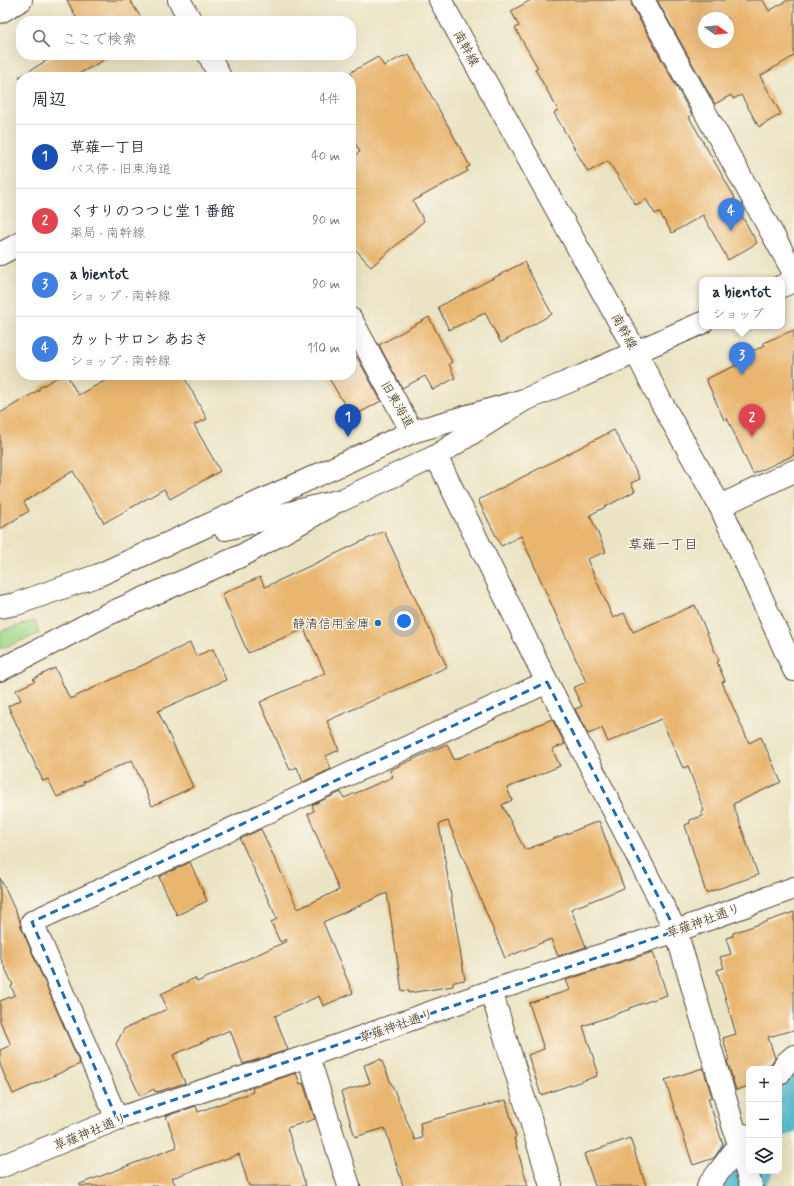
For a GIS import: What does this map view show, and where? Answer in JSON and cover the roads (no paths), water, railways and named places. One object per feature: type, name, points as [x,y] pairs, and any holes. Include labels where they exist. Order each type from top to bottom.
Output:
[{"type":"street","points":[[0,12],[21,0]]},
{"type":"street","points":[[179,0],[188,16]]},
{"type":"street","name":"南幹線","points":[[440,0],[720,506],[794,670]]},
{"type":"street","points":[[643,0],[794,273]]},
{"type":"street","points":[[211,60],[217,72]]},
{"type":"street","points":[[0,254],[16,246]]},
{"type":"street","points":[[0,670],[106,615],[243,554],[342,500],[436,456],[524,400],[699,324]]},
{"type":"street","name":"旧東海道","points":[[356,328],[412,432],[524,400]]},
{"type":"street","points":[[0,607],[16,604],[99,575],[412,432]]},
{"type":"street","points":[[436,456],[547,682],[676,930],[744,1134],[751,1186]]},
{"type":"street","points":[[720,506],[794,471]]},
{"type":"street","points":[[173,541],[342,500]]},
{"type":"street","points":[[117,1119],[32,922],[547,682]]},
{"type":"street","name":"草薙神社通り","points":[[0,1167],[117,1119],[308,1056],[491,991],[676,930],[794,888]]},
{"type":"street","points":[[491,991],[551,1186]]},
{"type":"street","points":[[308,1056],[349,1186]]},
{"type":"street","points":[[782,1070],[787,1062],[794,1056]]},
{"type":"street","points":[[708,1186],[744,1134]]},
{"type":"waterway","points":[[782,1105],[788,1094],[794,1090]]},
{"type":"waterway","points":[[734,1186],[746,1166]]},
{"type":"place","name":"カットサロン あおき","points":[[731,231]]},
{"type":"place","name":"a bientot","points":[[742,375]]},
{"type":"place","name":"草薙一丁目","points":[[348,437]]},
{"type":"place","name":"くすりのつつじ堂１番館","points":[[752,437]]},
{"type":"place","name":"静清信用金庫","points":[[378,623]]},
{"type":"district","name":"草薙一丁目","points":[[663,544]]}]
